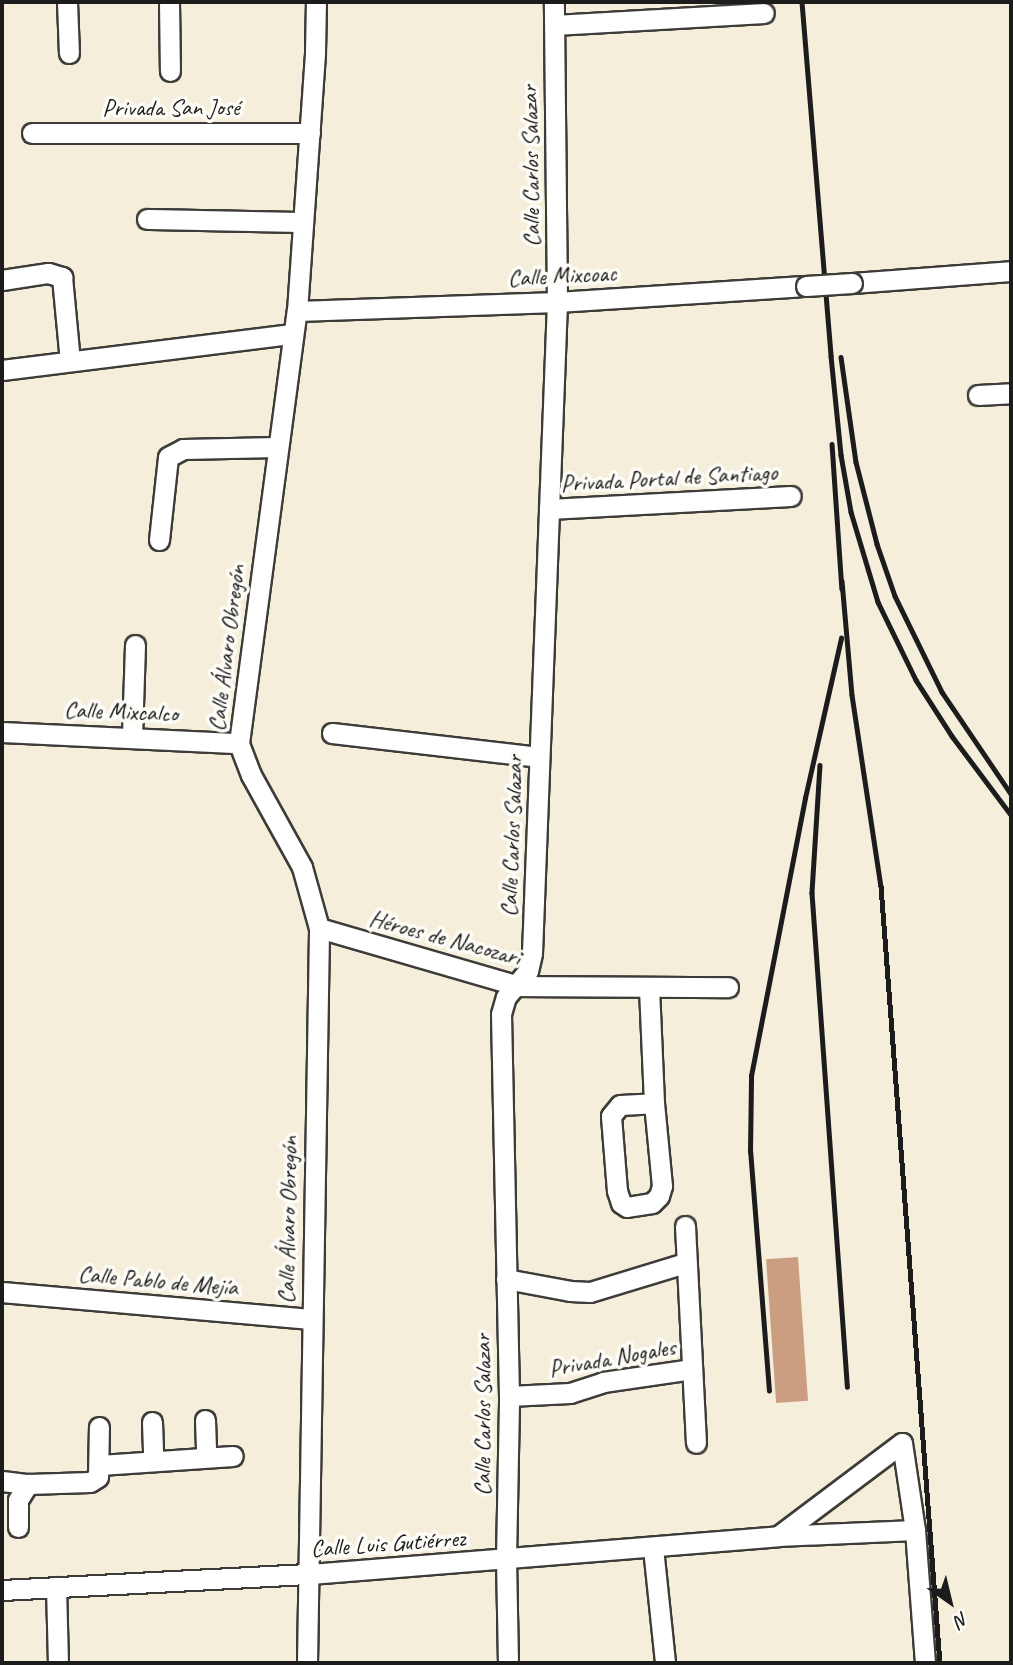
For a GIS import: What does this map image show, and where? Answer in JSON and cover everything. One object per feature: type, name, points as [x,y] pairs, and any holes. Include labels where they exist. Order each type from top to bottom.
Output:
[{"type":"street","points":[[67,2],[69,54]]},
{"type":"street","points":[[169,2],[170,71]]},
{"type":"street","name":"Calle Álvaro Obregón","points":[[307,1663],[310,1574],[310,1319],[319,928],[302,867],[251,775],[239,743],[297,311],[316,2]]},
{"type":"street","name":"Calle Carlos Salazar","points":[[508,1663],[506,1559],[509,1396],[501,1014],[506,997],[528,971],[532,953],[557,302],[554,2]]},
{"type":"street","points":[[555,25],[722,10],[764,13]]},
{"type":"street","name":"Privada San José","points":[[32,133],[310,133]]},
{"type":"street","points":[[147,219],[303,222]]},
{"type":"street","name":"Calle Mixcoac","points":[[297,311],[557,302],[1011,271]]},
{"type":"street","points":[[2,280],[48,272],[62,277],[70,361]]},
{"type":"street","points":[[2,370],[292,334]]},
{"type":"street","points":[[978,395],[1011,393]]},
{"type":"street","points":[[159,540],[164,465],[168,457],[183,449],[277,447]]},
{"type":"street","name":"Privada Portal de Santiago","points":[[549,509],[791,496]]},
{"type":"street","points":[[132,736],[135,645]]},
{"type":"street","name":"Calle Mixcalco","points":[[2,732],[239,743]]},
{"type":"street","points":[[332,733],[539,757]]},
{"type":"street","name":"Héroes de Nacozari","points":[[319,928],[518,986],[728,987]]},
{"type":"street","points":[[649,988],[654,1104],[662,1185],[659,1196],[644,1206],[627,1207],[621,1203],[617,1191],[611,1115],[620,1105],[654,1104]]},
{"type":"street","points":[[685,1226],[692,1369]]},
{"type":"street","points":[[506,1279],[590,1292],[685,1263]]},
{"type":"street","name":"Calle Pablo de Mejía","points":[[2,1292],[310,1319]]},
{"type":"street","name":"Privada Nogales","points":[[509,1396],[570,1393],[603,1382],[692,1369],[696,1443]]},
{"type":"street","points":[[205,1420],[206,1457]]},
{"type":"street","points":[[152,1422],[153,1460]]},
{"type":"street","points":[[2,1482],[90,1482],[100,1469],[99,1427]]},
{"type":"street","points":[[778,1536],[902,1443],[915,1530],[925,1663]]},
{"type":"street","points":[[100,1469],[153,1460],[233,1456]]},
{"type":"street","points":[[18,1527],[18,1500],[28,1484]]},
{"type":"street","name":"Calle Luis Gutiérrez","points":[[2,1590],[310,1574],[778,1536],[915,1530]]},
{"type":"street","points":[[653,1548],[665,1663]]},
{"type":"street","points":[[56,1587],[58,1663]]},
{"type":"building","points":[[798,1257],[808,1401],[776,1403],[766,1259]]},
{"type":"railway","points":[[802,2],[831,356],[841,455],[851,512],[878,602],[916,680],[952,736],[1011,815]]},
{"type":"railway","points":[[841,357],[856,462],[877,544],[895,596],[942,692],[1011,794]]},
{"type":"railway","points":[[832,444],[842,589]]},
{"type":"railway","points":[[842,581],[852,695],[881,886],[940,1663]]},
{"type":"railway","points":[[769,1391],[750,1152],[751,1076],[805,798],[841,638]]},
{"type":"railway","points":[[820,765],[812,893],[847,1387]]}]
